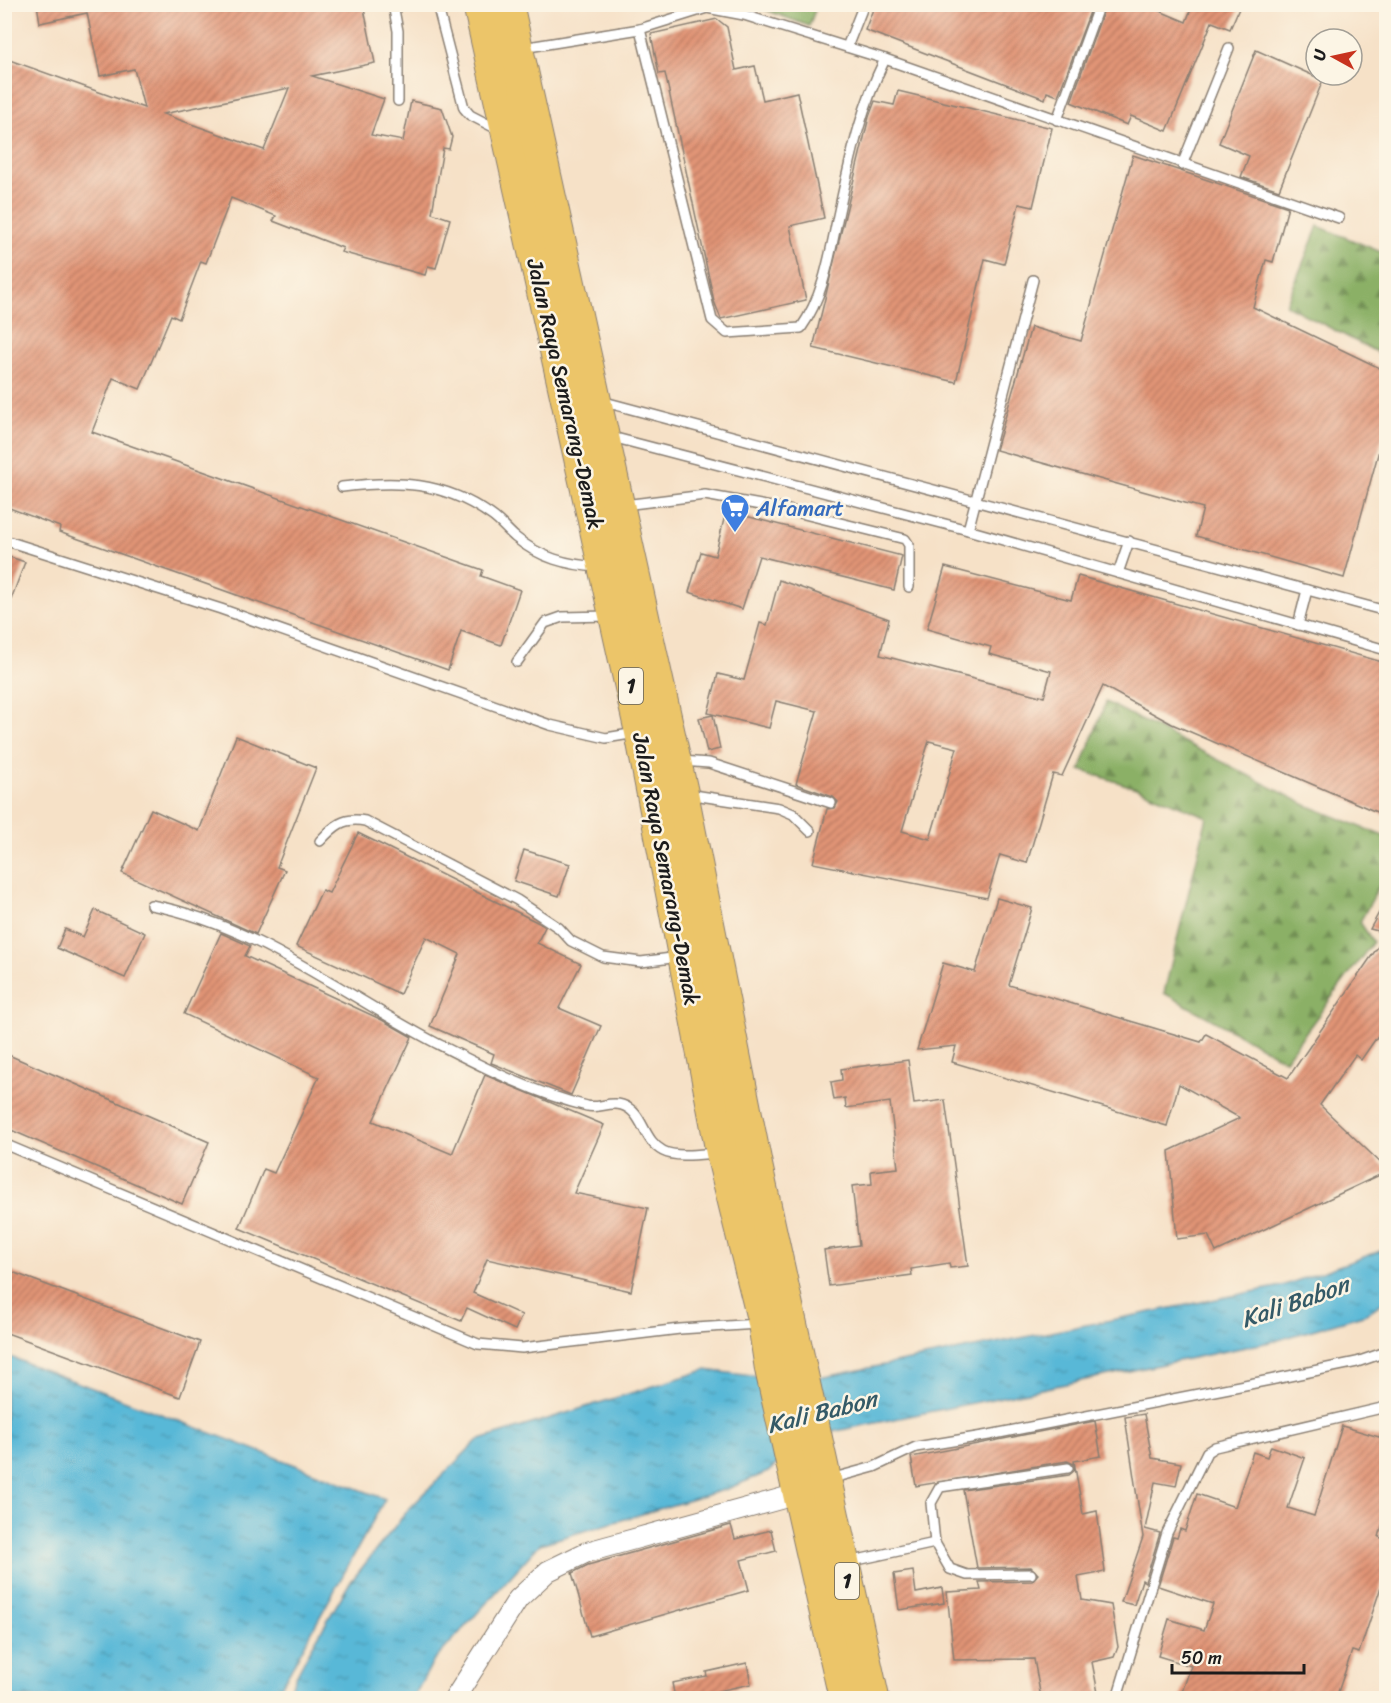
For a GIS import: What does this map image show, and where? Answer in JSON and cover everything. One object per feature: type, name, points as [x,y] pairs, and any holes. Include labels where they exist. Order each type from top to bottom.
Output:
[{"type":"highway","name":"Jalan Raya Semarang-Demak","points":[[479,4],[641,732],[722,1153],[764,1323],[784,1364]]},
{"type":"highway","name":"Jalan Raya Semarang-Demak","points":[[507,4],[682,793],[784,1364],[809,1476],[845,1698]]},
{"type":"highway","name":"Jalan Raya Semarang-Demak","points":[[809,1476],[852,1561],[873,1698]]},
{"type":"street","points":[[455,1698],[518,1599],[548,1571],[586,1552],[809,1476]]},
{"type":"lane","points":[[393,4],[399,65],[398,101]]},
{"type":"lane","points":[[437,4],[464,108],[470,115],[507,133]]},
{"type":"lane","points":[[847,47],[864,4]]},
{"type":"lane","points":[[516,48],[640,28],[707,8],[744,15],[885,59],[1182,165],[1339,218]]},
{"type":"lane","points":[[1057,120],[1097,10]]},
{"type":"lane","points":[[640,28],[712,320],[727,333],[801,328],[808,317],[823,284],[867,96],[885,59]]},
{"type":"lane","points":[[1182,165],[1229,48]]},
{"type":"lane","points":[[968,530],[1033,280]]},
{"type":"lane","points":[[593,399],[977,499],[1386,611]]},
{"type":"lane","points":[[601,433],[614,439],[968,530],[1386,650]]},
{"type":"lane","points":[[342,487],[386,482],[420,484],[465,501],[491,515],[517,539],[551,560],[605,568]]},
{"type":"lane","points":[[618,506],[705,495],[788,510],[905,539],[909,545],[909,587]]},
{"type":"lane","points":[[4,540],[221,609],[550,725],[606,738],[641,732]]},
{"type":"lane","points":[[1118,573],[1129,541]]},
{"type":"lane","points":[[1298,625],[1308,590]]},
{"type":"lane","points":[[517,662],[545,623],[562,617],[615,615]]},
{"type":"lane","points":[[675,761],[709,762],[831,804]]},
{"type":"lane","points":[[682,793],[779,808],[793,814],[810,831]]},
{"type":"lane","points":[[320,841],[338,823],[352,819],[365,821],[518,900],[559,928],[571,941],[603,957],[641,962],[684,956]]},
{"type":"lane","points":[[151,905],[194,915],[271,950],[437,1043],[522,1083],[590,1107],[609,1103],[623,1105],[636,1114],[648,1140],[664,1152],[722,1153]]},
{"type":"lane","points":[[4,1144],[478,1344],[522,1348],[680,1329],[764,1323]]},
{"type":"lane","points":[[809,1476],[874,1467],[916,1447],[1270,1380],[1357,1362],[1386,1352]]},
{"type":"lane","points":[[1117,1698],[1167,1533],[1207,1452],[1215,1447],[1386,1407]]},
{"type":"lane","points":[[1031,1574],[967,1575],[950,1569],[935,1543],[932,1503],[940,1487],[1068,1468]]},
{"type":"lane","points":[[852,1561],[935,1543]]},
{"type":"green space","points":[[752,5],[817,5],[809,26]]},
{"type":"green space","points":[[1318,226],[1386,254],[1386,357],[1286,305]]},
{"type":"green space","points":[[1106,702],[1306,805],[1386,837],[1386,874],[1360,922],[1373,942],[1285,1060],[1164,993],[1207,817],[1139,789],[1080,770]]},
{"type":"water","name":"Kali Babon","points":[[1386,1249],[1386,1300],[1366,1314],[1275,1341],[807,1437],[768,1472],[727,1489],[540,1544],[433,1662],[413,1698],[285,1698],[307,1655],[349,1584],[408,1510],[477,1441],[705,1370],[799,1382],[1282,1286]]},
{"type":"water","points":[[5,1355],[385,1499],[275,1698],[5,1698]]},
{"type":"building","points":[[37,4],[363,4],[375,63],[312,76],[384,99],[371,135],[403,141],[411,101],[442,108],[452,137],[449,149],[443,148],[432,213],[450,219],[436,268],[428,266],[425,275],[341,252],[343,248],[273,221],[276,216],[231,198],[206,263],[201,261],[179,319],[171,315],[140,389],[113,378],[92,432],[483,570],[481,576],[520,590],[501,645],[461,631],[448,670],[59,532],[60,527],[4,506],[4,58],[144,108],[134,69],[100,76],[87,13],[40,23]],"holes":[[[289,88],[264,150],[163,114]]]},
{"type":"building","points":[[875,4],[1093,4],[1058,96],[1047,92],[1045,99],[865,30]]},
{"type":"building","points":[[1101,4],[1143,4],[1186,22],[1193,4],[1241,4],[1230,29],[1212,22],[1167,131],[1131,116],[1127,125],[1071,102],[1103,12]]},
{"type":"building","points":[[717,19],[727,27],[736,70],[755,66],[763,100],[797,92],[824,218],[790,226],[806,300],[721,319],[714,301],[665,73],[659,74],[651,34]]},
{"type":"building","points":[[1256,50],[1304,71],[1304,87],[1320,87],[1279,190],[1241,177],[1249,156],[1219,143]]},
{"type":"building","points":[[898,91],[1052,128],[1033,207],[1019,204],[1004,264],[985,259],[956,382],[813,348],[869,117],[875,101],[894,105]]},
{"type":"building","points":[[1133,155],[1288,207],[1273,262],[1266,260],[1253,307],[1386,371],[1386,425],[1344,578],[1196,536],[1203,508],[996,450],[1031,327],[1081,341]]},
{"type":"building","points":[[726,511],[902,556],[894,590],[759,556],[742,609],[689,592],[701,552],[715,556]]},
{"type":"building","points":[[10,557],[25,562],[6,613],[4,570]]},
{"type":"building","points":[[945,567],[1071,600],[1078,576],[1386,663],[1386,816],[1172,724],[1103,686],[1062,776],[1053,774],[1027,863],[1000,855],[987,898],[813,863],[827,809],[835,808],[838,802],[833,797],[796,784],[817,711],[776,701],[769,728],[708,713],[718,674],[744,680],[760,623],[767,625],[779,580],[889,619],[880,655],[1044,697],[1051,671],[989,654],[991,647],[927,629]],"holes":[[[929,741],[957,748],[930,839],[902,831]]]},
{"type":"building","points":[[713,715],[720,749],[707,752],[699,718]]},
{"type":"building","points":[[236,736],[316,768],[277,867],[285,870],[256,934],[122,873],[151,809],[199,831]]},
{"type":"building","points":[[358,833],[541,924],[545,927],[537,943],[581,964],[559,1008],[601,1026],[571,1095],[491,1063],[494,1054],[430,1026],[460,954],[426,937],[400,994],[296,946],[322,890],[329,893]]},
{"type":"building","points":[[524,850],[570,864],[559,896],[514,881]]},
{"type":"building","points":[[997,898],[1032,908],[1009,985],[1201,1042],[1206,1034],[1288,1078],[1386,935],[1386,1024],[1361,1060],[1355,1055],[1320,1105],[1386,1168],[1386,1172],[1216,1252],[1208,1235],[1177,1239],[1169,1151],[1240,1118],[1179,1084],[1167,1126],[952,1062],[956,1046],[917,1050],[943,963],[975,972]]},
{"type":"building","points":[[1386,900],[1386,933],[1370,929]]},
{"type":"building","points":[[95,910],[145,933],[125,978],[57,948],[65,929],[83,937]]},
{"type":"building","points":[[221,933],[250,946],[245,956],[382,1020],[412,1037],[373,1121],[452,1154],[485,1075],[604,1125],[574,1193],[648,1208],[631,1291],[487,1259],[473,1293],[522,1315],[515,1330],[467,1308],[461,1321],[239,1228],[264,1169],[274,1173],[319,1077],[184,1014]]},
{"type":"building","points":[[4,1053],[209,1142],[182,1204],[4,1127]]},
{"type":"building","points":[[908,1060],[914,1104],[945,1100],[968,1266],[950,1268],[949,1263],[911,1269],[912,1275],[829,1286],[824,1250],[859,1245],[852,1186],[872,1184],[871,1171],[898,1168],[890,1102],[846,1108],[845,1098],[834,1100],[831,1082],[842,1080],[841,1069]]},
{"type":"building","points":[[4,1269],[200,1342],[180,1397],[4,1332]]},
{"type":"building","points":[[1144,1414],[1152,1458],[1181,1463],[1176,1486],[1155,1482],[1145,1529],[1160,1533],[1145,1582],[1142,1580],[1134,1605],[1121,1602],[1143,1537],[1125,1417]]},
{"type":"building","points":[[1095,1421],[1101,1456],[1074,1461],[1083,1514],[1097,1511],[1105,1572],[1078,1577],[1082,1600],[1111,1605],[1118,1647],[1114,1657],[1092,1662],[1099,1698],[1041,1698],[1034,1659],[954,1660],[947,1592],[981,1590],[979,1582],[1032,1581],[1038,1574],[1031,1567],[977,1568],[963,1490],[1069,1475],[1074,1471],[1074,1464],[1067,1461],[916,1486],[911,1457]]},
{"type":"building","points":[[1342,1426],[1386,1439],[1386,1512],[1379,1537],[1386,1540],[1386,1572],[1359,1653],[1352,1651],[1336,1698],[1180,1698],[1191,1666],[1158,1656],[1169,1619],[1204,1630],[1213,1604],[1158,1586],[1173,1537],[1177,1538],[1180,1529],[1185,1531],[1197,1494],[1235,1507],[1253,1452],[1267,1457],[1271,1446],[1305,1458],[1288,1508],[1314,1516]]},
{"type":"building","points":[[731,1525],[735,1539],[771,1530],[776,1551],[741,1560],[749,1590],[590,1636],[572,1573],[588,1565]]},
{"type":"building","points":[[913,1571],[916,1593],[942,1588],[944,1603],[899,1610],[894,1574]]},
{"type":"building","points":[[747,1663],[751,1684],[695,1696],[696,1698],[675,1698],[672,1683],[707,1676],[706,1672]]},
{"type":"place","name":"Alfamart","points":[[735,534]]}]
